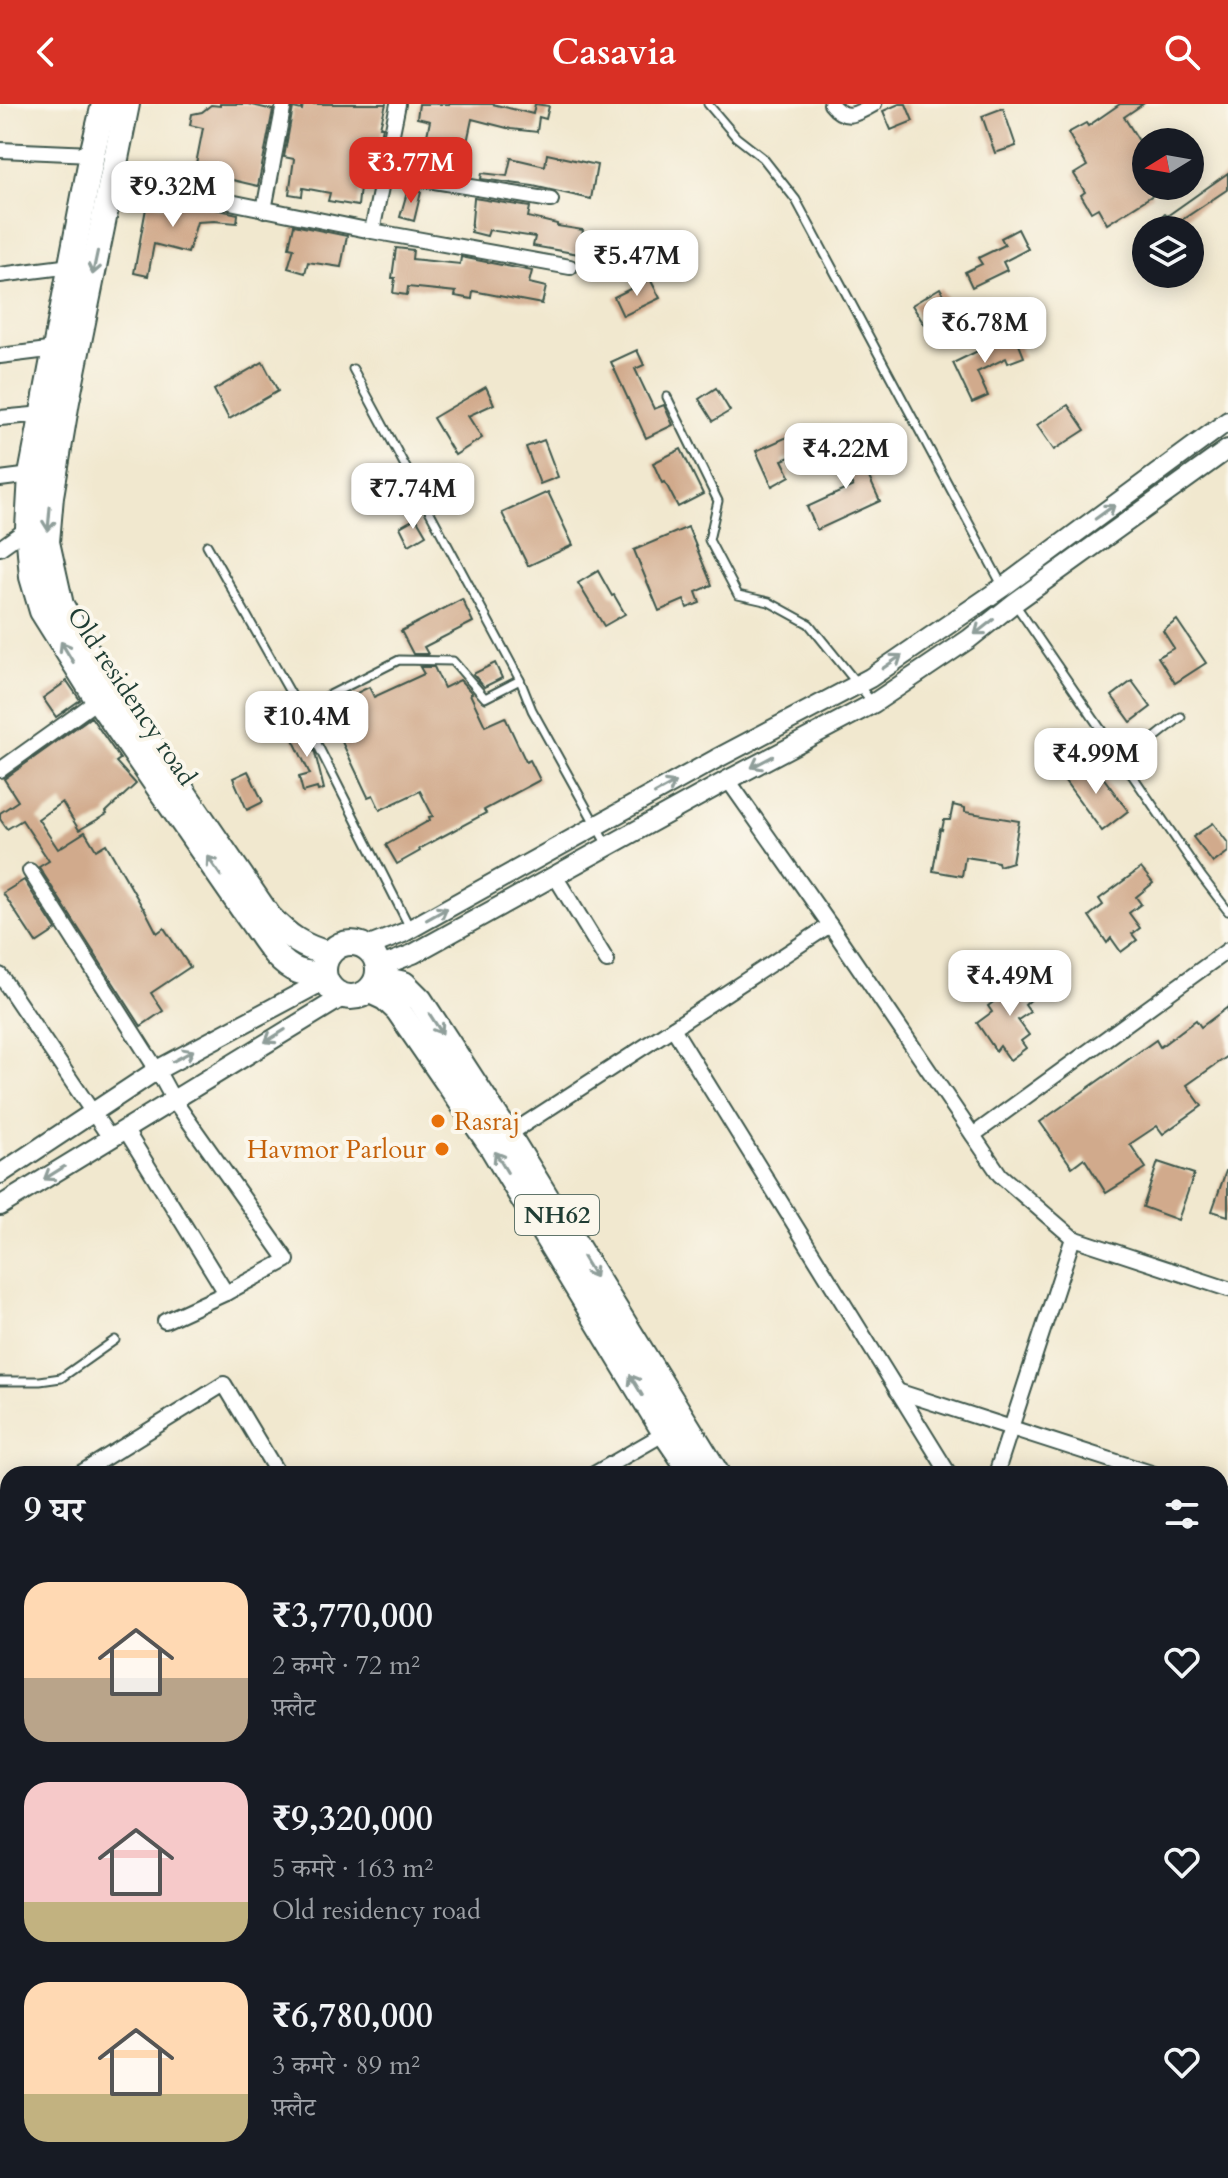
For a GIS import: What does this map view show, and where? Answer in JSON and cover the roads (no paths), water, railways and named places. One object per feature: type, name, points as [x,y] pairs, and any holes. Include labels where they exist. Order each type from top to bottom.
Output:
[{"type":"highway","name":"Old residency road","points":[[104,104],[31,475],[28,528],[32,577],[42,611],[74,664],[278,957],[299,972],[330,976]]},
{"type":"highway","name":"Old residency road","points":[[127,104],[51,496],[47,542],[61,605],[90,656],[269,917],[283,932],[311,949],[330,976]]},
{"type":"highway","points":[[357,943],[373,971],[362,996],[352,998],[330,976],[336,947],[357,943]]},
{"type":"highway","name":"NH62","points":[[373,971],[412,990],[508,1135],[712,1466]]},
{"type":"highway","name":"NH62","points":[[373,971],[385,998],[398,1010],[490,1144],[688,1466]]},
{"type":"street","points":[[264,210],[284,104]]},
{"type":"street","points":[[372,231],[398,104]]},
{"type":"street","points":[[831,104],[838,113],[848,115],[874,104]]},
{"type":"street","points":[[0,150],[92,154]]},
{"type":"street","points":[[385,173],[551,200]]},
{"type":"street","points":[[113,178],[264,210],[570,267]]},
{"type":"street","points":[[0,275],[71,266]]},
{"type":"street","points":[[0,356],[56,349]]},
{"type":"street","points":[[0,418],[43,414]]},
{"type":"street","points":[[373,971],[410,928],[858,684],[1003,587],[1228,421]]},
{"type":"street","points":[[373,971],[413,954],[874,703],[969,639],[1014,603],[1228,449]]},
{"type":"street","points":[[0,479],[31,475]]},
{"type":"street","points":[[0,548],[28,528]]},
{"type":"street","points":[[0,770],[98,700]]},
{"type":"street","points":[[728,780],[1000,1175],[1073,1238],[1228,1289]]},
{"type":"street","points":[[30,871],[173,1099],[287,1260],[165,1321]]},
{"type":"street","points":[[555,876],[607,961]]},
{"type":"street","points":[[508,1135],[830,925]]},
{"type":"street","points":[[973,1135],[1228,950]]},
{"type":"street","points":[[0,975],[93,1112],[118,1133],[226,1293]]},
{"type":"street","points":[[0,1174],[157,1070],[330,976]]},
{"type":"street","points":[[0,1206],[173,1099],[330,976]]},
{"type":"street","points":[[673,1028],[944,1466]]},
{"type":"street","points":[[999,1466],[1073,1238]]},
{"type":"street","points":[[92,1466],[224,1384],[273,1466]]},
{"type":"street","points":[[897,1391],[1130,1466]]},
{"type":"street","points":[[608,1466],[665,1433]]},
{"type":"lane","points":[[708,104],[736,137],[763,158],[796,200],[1003,587]]},
{"type":"lane","points":[[353,369],[520,680],[532,710],[608,847]]},
{"type":"lane","points":[[667,397],[718,501],[709,540],[738,595],[769,602],[809,624],[874,703]]},
{"type":"lane","points":[[207,545],[300,710],[410,928]]},
{"type":"lane","points":[[1014,603],[1228,911]]},
{"type":"lane","points":[[300,710],[399,660],[453,661],[485,698],[520,680]]},
{"type":"lane","points":[[1124,762],[1181,717]]},
{"type":"lane","points":[[0,1381],[61,1378],[115,1340]]},
{"type":"place","name":"Rasraj","points":[[438,1121]]},
{"type":"place","name":"Havmor Parlour","points":[[442,1149]]}]
